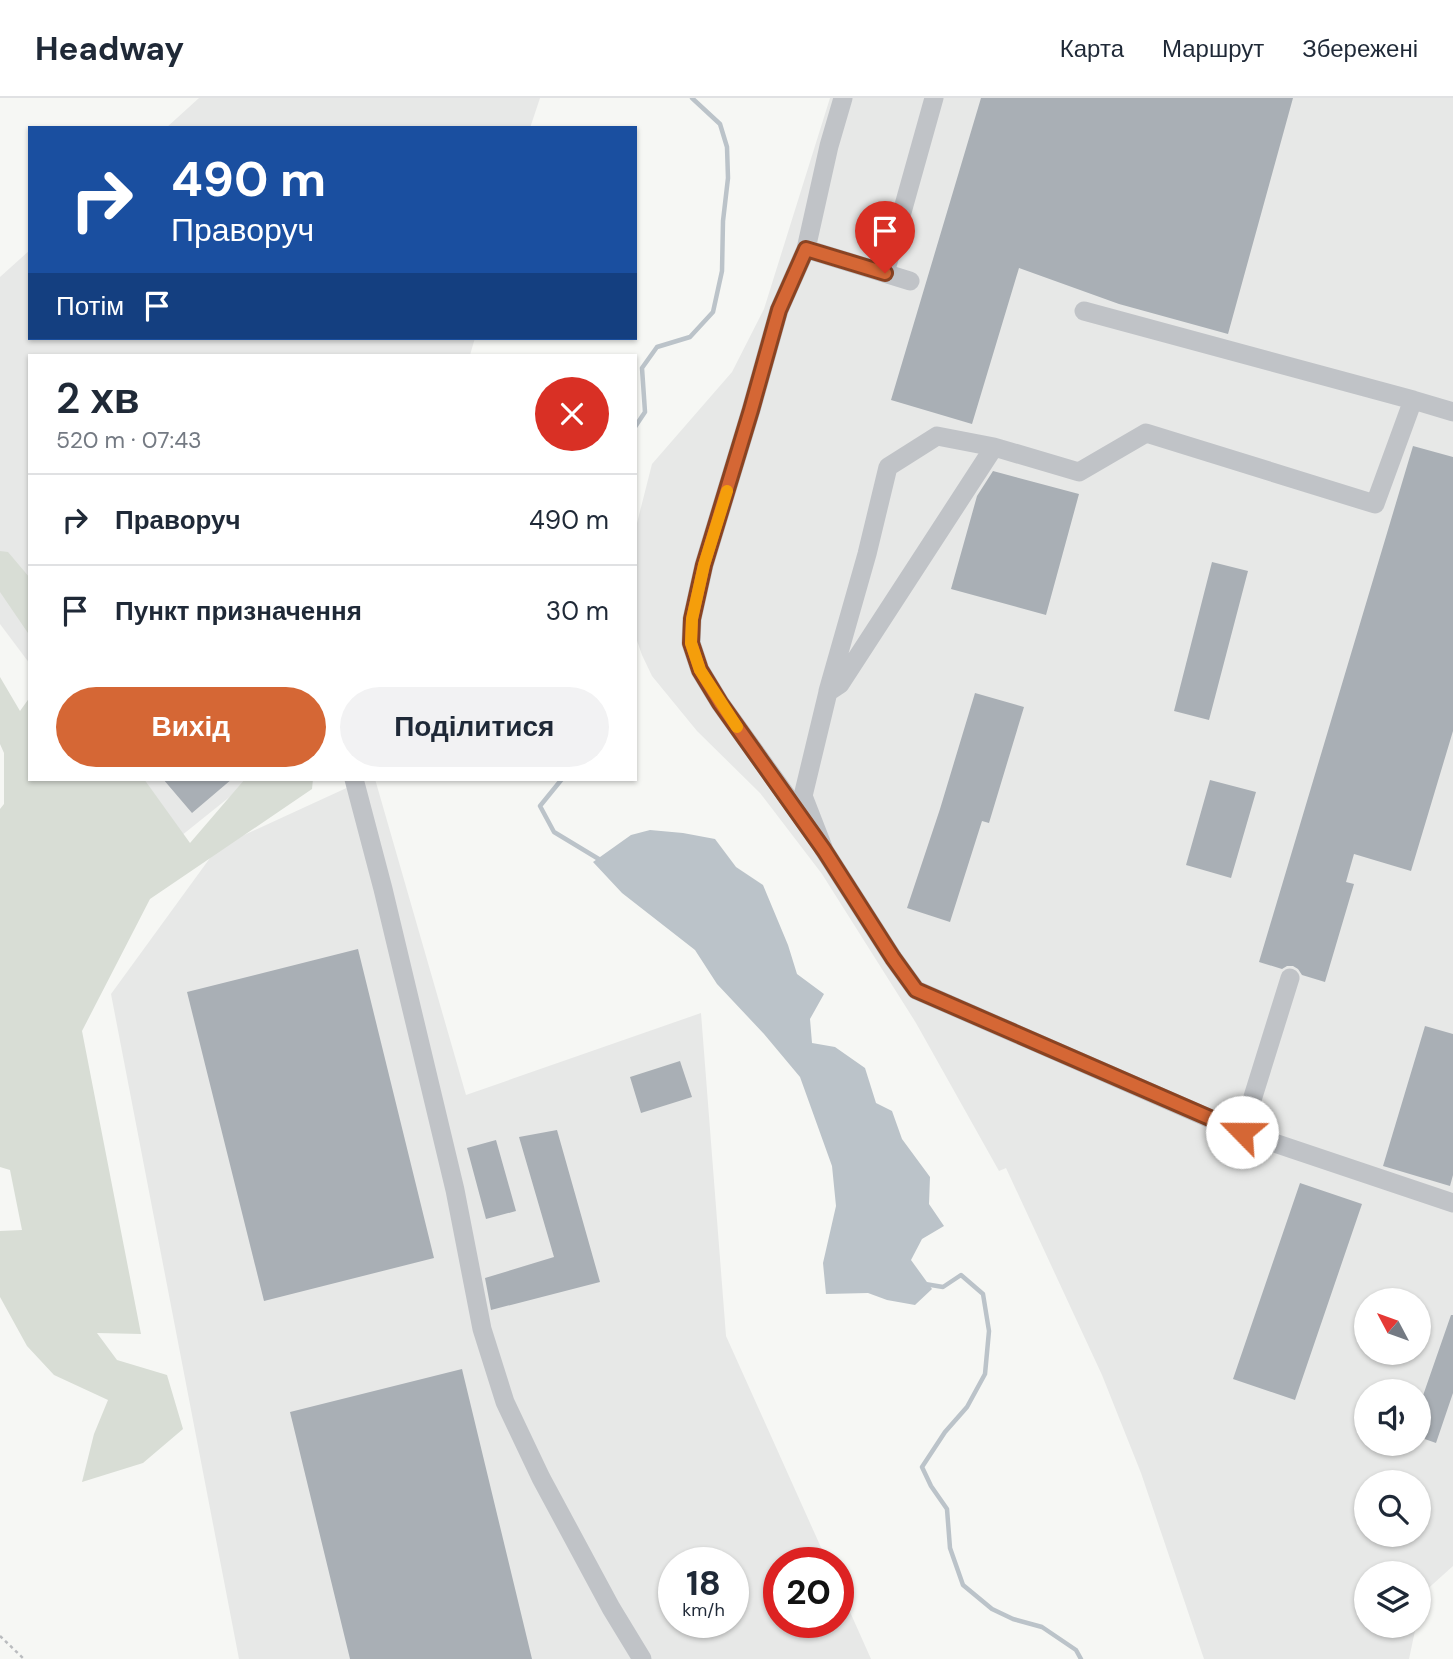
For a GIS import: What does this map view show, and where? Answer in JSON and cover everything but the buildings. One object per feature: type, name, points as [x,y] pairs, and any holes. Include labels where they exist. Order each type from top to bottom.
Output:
[{"type":"lane","points":[[843,98],[829,146],[806,249],[779,310],[704,565],[692,619],[691,643],[700,670],[916,990],[1242,1132],[1453,1203]]},
{"type":"lane","points":[[885,273],[934,98]]},
{"type":"lane","points":[[806,249],[910,281]]},
{"type":"lane","points":[[1084,311],[1453,412]]},
{"type":"lane","points":[[824,850],[803,796],[888,467],[937,436],[993,447],[1079,472],[1146,433],[1375,504],[1413,400]]},
{"type":"lane","points":[[828,692],[840,684],[993,447]]},
{"type":"lane","points":[[355,781],[455,1190],[482,1329],[505,1402],[541,1478],[611,1608],[642,1659]]},
{"type":"lane","points":[[1242,1132],[1290,978]]},
{"type":"path","points":[[0,1636],[24,1659]]},
{"type":"shaded area","points":[[199,98],[540,98],[531,126],[168,126]]},
{"type":"shaded area","points":[[830,98],[1453,98],[1453,1566],[1431,1586],[1431,1561],[1354,1561],[1354,1638],[1413,1638],[1409,1659],[1204,1659],[1141,1473],[1102,1375],[1006,1168],[999,1171],[916,1023],[822,874],[760,793],[697,731],[652,676],[642,655],[637,641],[637,523],[652,464],[732,372],[764,309]]},
{"type":"shaded area","points":[[28,252],[28,340],[474,340],[470,354],[28,354],[28,661],[0,624],[0,277]]},
{"type":"shaded area","points":[[0,551],[8,552],[28,576],[28,633],[0,592]]},
{"type":"shaded area","points":[[0,677],[20,711],[28,700],[28,781],[145,781],[190,843],[243,781],[313,781],[312,789],[150,899],[82,1031],[141,1334],[97,1333],[117,1360],[167,1375],[183,1429],[143,1463],[82,1482],[94,1434],[108,1400],[54,1375],[27,1346],[0,1297],[0,1231],[22,1230],[10,1170],[0,1167],[0,809],[4,804],[4,753],[0,744]]},
{"type":"shaded area","points":[[116,781],[250,781],[166,848]]},
{"type":"shaded area","points":[[362,781],[376,781],[466,1095],[701,1013],[726,1336],[821,1547],[763,1547],[763,1638],[854,1638],[854,1621],[871,1659],[239,1659],[111,994],[218,847]]},
{"type":"shaded area","points":[[650,830],[715,839],[736,867],[763,885],[797,974],[824,994],[810,1019],[812,1043],[835,1047],[865,1068],[876,1103],[892,1111],[902,1139],[930,1177],[929,1204],[944,1226],[922,1239],[911,1260],[932,1289],[915,1305],[868,1293],[826,1294],[823,1263],[836,1206],[832,1166],[800,1077],[717,984],[695,950],[622,893],[593,862],[631,835]]},
{"type":"waterway","points":[[637,424],[645,412],[642,368],[657,347],[690,337],[713,312],[722,271],[723,221],[728,178],[727,147],[720,124],[692,98]]},
{"type":"waterway","points":[[560,781],[540,806],[554,832],[602,861]]},
{"type":"waterway","points":[[925,1284],[943,1287],[961,1275],[983,1294],[989,1331],[985,1374],[967,1407],[945,1432],[922,1467],[947,1509],[950,1548],[963,1585],[992,1609],[1013,1619],[1042,1627],[1076,1650],[1081,1659]]},
{"type":"slow traffic","points":[[727,491],[704,565],[692,619],[691,643],[700,670],[737,727]]},
{"type":"route","points":[[885,273],[806,249],[779,310],[704,565],[692,619],[691,643],[700,670],[916,990],[1242,1132]]}]
